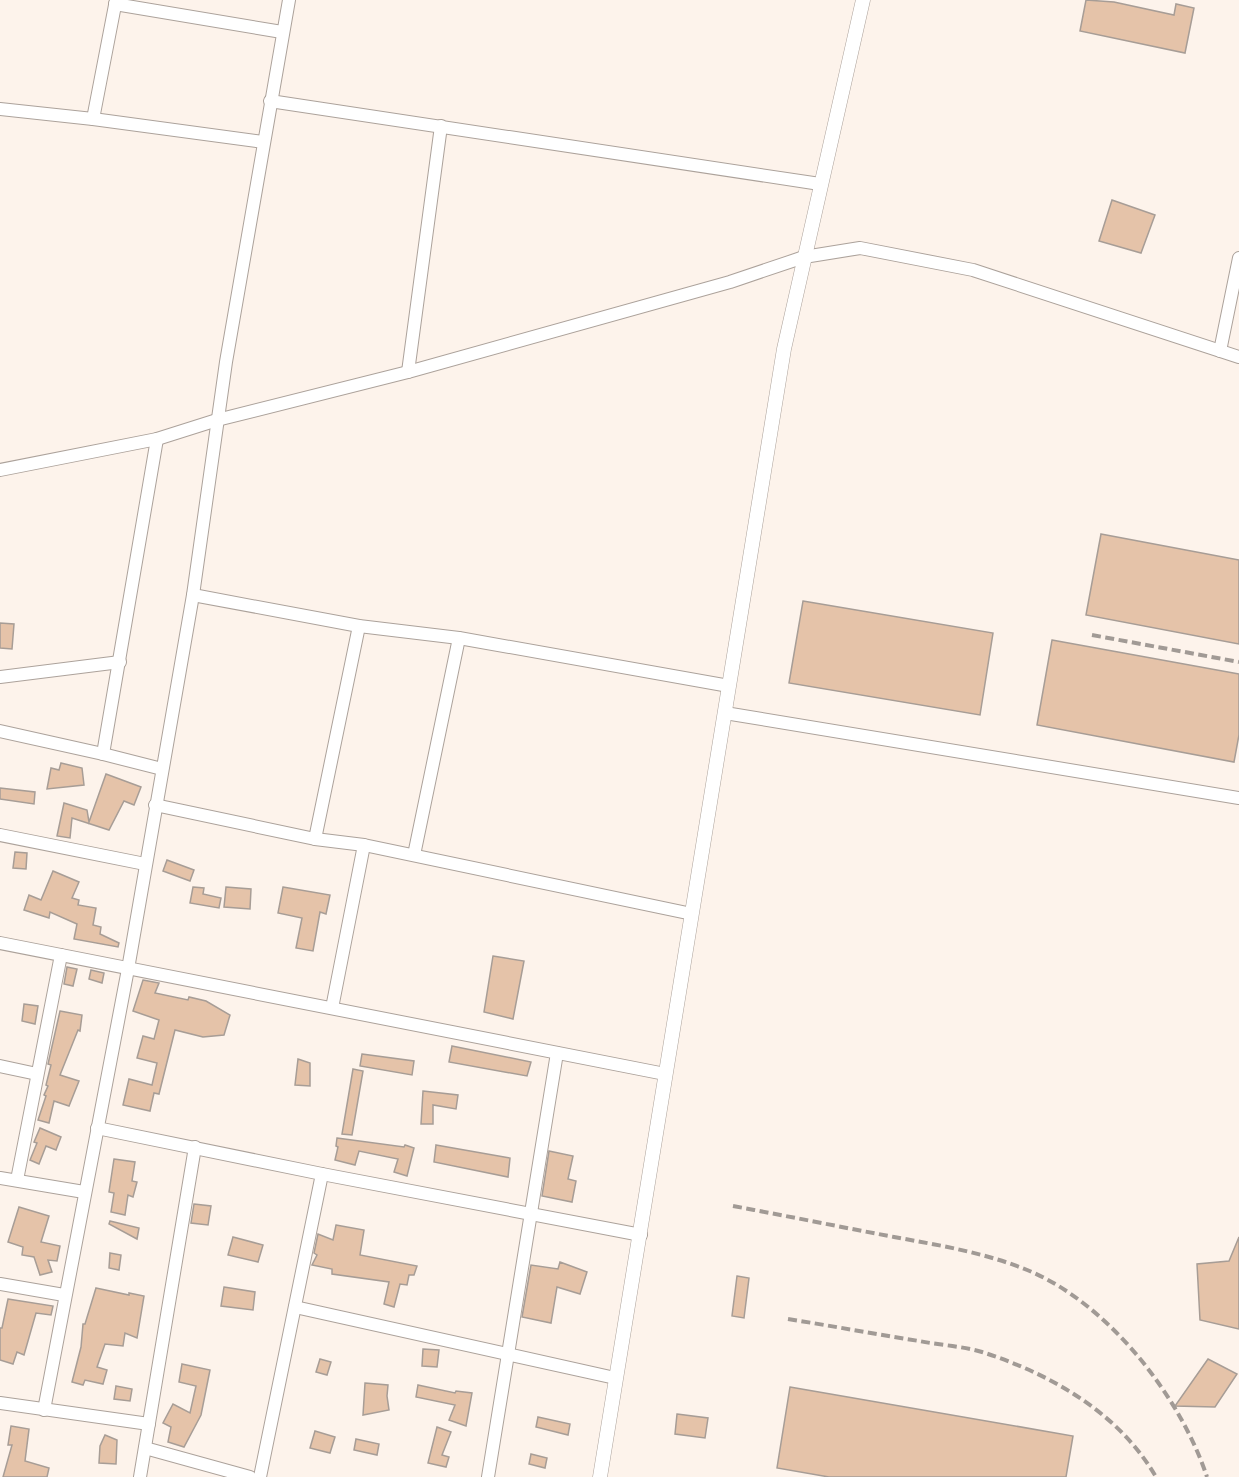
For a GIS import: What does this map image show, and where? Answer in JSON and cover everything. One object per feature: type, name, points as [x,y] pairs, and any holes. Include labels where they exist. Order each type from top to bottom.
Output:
[{"type":"street","points":[[44,1410],[64,1295],[128,969],[193,594],[217,420],[289,0]]},
{"type":"street","points":[[600,1477],[784,349],[863,0]]},
{"type":"street","points":[[93,119],[116,2],[282,32]]},
{"type":"street","points":[[270,101],[820,184]]},
{"type":"street","points":[[0,109],[263,142]]},
{"type":"street","points":[[408,372],[441,126]]},
{"type":"street","points":[[0,470],[158,439],[217,420],[408,372],[730,282],[804,257],[860,248],[973,270],[1239,357]]},
{"type":"street","points":[[1220,351],[1239,258]]},
{"type":"street","points":[[103,754],[158,439]]},
{"type":"street","points":[[193,594],[359,626],[459,638],[729,686]]},
{"type":"street","points":[[315,839],[359,626]]},
{"type":"street","points":[[414,855],[459,638]]},
{"type":"street","points":[[0,677],[120,662]]},
{"type":"street","points":[[725,713],[1239,798]]},
{"type":"street","points":[[0,731],[162,769]]},
{"type":"street","points":[[155,805],[315,839],[364,845],[414,855],[692,914]]},
{"type":"street","points":[[0,835],[145,864]]},
{"type":"street","points":[[332,1008],[364,845]]},
{"type":"street","points":[[0,943],[665,1074]]},
{"type":"street","points":[[17,1180],[61,955]]},
{"type":"street","points":[[488,1477],[557,1053]]},
{"type":"street","points":[[0,1066],[37,1074]]},
{"type":"street","points":[[97,1128],[640,1235]]},
{"type":"street","points":[[140,1477],[195,1147]]},
{"type":"street","points":[[260,1477],[322,1174]]},
{"type":"street","points":[[0,1178],[84,1192]]},
{"type":"street","points":[[0,1284],[64,1295]]},
{"type":"street","points":[[295,1307],[615,1378]]},
{"type":"street","points":[[0,1403],[149,1424]]},
{"type":"street","points":[[145,1448],[250,1477]]},
{"type":"building","points":[[1086,0],[1114,2],[1174,15],[1176,4],[1194,8],[1185,53],[1080,31]]},
{"type":"building","points":[[1112,200],[1155,215],[1141,253],[1099,241]]},
{"type":"building","points":[[1101,534],[1239,560],[1239,644],[1086,615]]},
{"type":"building","points":[[803,601],[993,633],[980,715],[789,683]]},
{"type":"building","points":[[0,623],[14,624],[12,649],[0,648]]},
{"type":"building","points":[[1052,640],[1239,674],[1239,735],[1234,762],[1037,725]]},
{"type":"building","points":[[61,763],[82,768],[84,785],[47,789],[51,768],[59,770]]},
{"type":"building","points":[[106,774],[141,787],[134,805],[124,801],[109,830],[72,818],[70,838],[57,836],[64,803],[87,810],[89,822]]},
{"type":"building","points":[[0,788],[35,792],[34,804],[0,799]]},
{"type":"building","points":[[15,852],[27,853],[26,869],[13,868]]},
{"type":"building","points":[[167,860],[194,870],[190,881],[163,871]]},
{"type":"building","points":[[53,871],[79,882],[72,898],[79,900],[78,905],[96,908],[93,925],[101,927],[100,934],[119,943],[118,947],[74,939],[77,924],[50,912],[49,918],[24,910],[29,895],[41,900]]},
{"type":"building","points":[[193,887],[204,888],[203,894],[221,898],[219,908],[190,903]]},
{"type":"building","points":[[226,887],[251,889],[250,909],[224,907]]},
{"type":"building","points":[[283,887],[330,895],[326,914],[320,912],[313,951],[296,948],[302,918],[278,913]]},
{"type":"building","points":[[493,956],[524,961],[513,1019],[484,1012]]},
{"type":"building","points":[[67,967],[77,969],[73,986],[64,984]]},
{"type":"building","points":[[91,970],[104,973],[102,983],[89,979]]},
{"type":"building","points":[[143,980],[159,983],[155,993],[188,1000],[189,997],[206,1001],[230,1015],[224,1035],[203,1037],[175,1030],[159,1094],[154,1093],[150,1111],[123,1105],[129,1079],[152,1085],[157,1063],[137,1058],[143,1036],[154,1039],[159,1020],[133,1011]]},
{"type":"building","points":[[24,1004],[38,1006],[35,1024],[22,1021]]},
{"type":"building","points":[[60,1011],[82,1015],[80,1031],[78,1030],[60,1075],[79,1081],[69,1106],[54,1101],[49,1123],[38,1120],[46,1096],[44,1095],[48,1086],[46,1085],[51,1065],[48,1064]]},
{"type":"building","points":[[452,1046],[531,1062],[527,1076],[449,1062]]},
{"type":"building","points":[[362,1054],[414,1061],[412,1075],[360,1066]]},
{"type":"building","points":[[298,1059],[310,1063],[310,1086],[295,1085]]},
{"type":"building","points":[[353,1069],[363,1071],[352,1135],[342,1134]]},
{"type":"building","points":[[423,1091],[458,1095],[456,1109],[433,1105],[433,1124],[421,1124]]},
{"type":"building","points":[[40,1128],[61,1137],[56,1150],[46,1146],[39,1164],[30,1160]]},
{"type":"building","points":[[337,1138],[404,1147],[405,1145],[414,1148],[407,1176],[394,1172],[398,1159],[359,1151],[355,1165],[335,1160],[338,1147],[336,1146]]},
{"type":"building","points":[[436,1145],[510,1158],[508,1177],[434,1162]]},
{"type":"building","points":[[549,1151],[573,1156],[568,1179],[576,1181],[572,1202],[542,1196]]},
{"type":"building","points":[[114,1159],[135,1162],[132,1181],[137,1182],[133,1197],[128,1195],[125,1215],[111,1212],[114,1193],[109,1192]]},
{"type":"building","points":[[194,1204],[211,1206],[208,1225],[191,1223]]},
{"type":"building","points":[[19,1207],[49,1216],[41,1242],[60,1246],[57,1261],[48,1260],[52,1272],[40,1275],[34,1257],[22,1255],[23,1247],[8,1242]]},
{"type":"building","points":[[110,1221],[139,1228],[137,1239],[109,1224]]},
{"type":"building","points":[[336,1225],[364,1230],[360,1255],[417,1266],[414,1275],[409,1275],[407,1285],[400,1284],[394,1307],[384,1304],[389,1282],[332,1274],[332,1269],[312,1265],[317,1255],[314,1253],[318,1234],[333,1240]]},
{"type":"building","points":[[233,1237],[263,1245],[258,1262],[228,1255]]},
{"type":"building","points":[[1239,1237],[1239,1329],[1200,1320],[1197,1264],[1229,1261]]},
{"type":"building","points":[[110,1253],[121,1255],[119,1270],[109,1268]]},
{"type":"building","points":[[560,1262],[587,1272],[580,1294],[557,1287],[551,1323],[522,1317],[531,1265],[558,1269]]},
{"type":"building","points":[[737,1276],[749,1278],[744,1318],[732,1316]]},
{"type":"building","points":[[224,1287],[255,1292],[253,1310],[221,1306]]},
{"type":"building","points":[[96,1288],[144,1296],[137,1338],[125,1333],[123,1346],[105,1344],[97,1367],[107,1370],[103,1384],[85,1380],[83,1385],[72,1382],[81,1347],[83,1324],[85,1324]]},
{"type":"building","points":[[8,1299],[53,1306],[51,1315],[36,1313],[24,1355],[17,1352],[13,1364],[0,1360],[0,1328],[2,1328]]},
{"type":"building","points":[[423,1349],[439,1350],[437,1367],[422,1366]]},
{"type":"building","points":[[320,1359],[331,1362],[327,1375],[316,1372]]},
{"type":"building","points":[[1208,1359],[1237,1374],[1215,1407],[1175,1406]]},
{"type":"building","points":[[182,1364],[210,1370],[201,1415],[184,1447],[168,1442],[171,1427],[163,1423],[173,1404],[190,1413],[196,1386],[179,1382]]},
{"type":"building","points":[[365,1383],[388,1385],[389,1410],[363,1415]]},
{"type":"building","points":[[418,1385],[455,1393],[456,1391],[472,1393],[466,1426],[449,1420],[455,1405],[416,1397]]},
{"type":"building","points":[[116,1386],[132,1389],[130,1401],[114,1399]]},
{"type":"building","points":[[790,1387],[1073,1436],[1066,1477],[829,1477],[777,1468]]},
{"type":"building","points":[[677,1414],[708,1418],[705,1438],[675,1434]]},
{"type":"building","points":[[538,1417],[570,1424],[568,1435],[536,1427]]},
{"type":"building","points":[[11,1426],[29,1429],[25,1461],[49,1468],[47,1477],[3,1477],[12,1445],[8,1445]]},
{"type":"building","points":[[437,1427],[451,1432],[442,1455],[449,1457],[446,1467],[428,1463]]},
{"type":"building","points":[[315,1431],[335,1437],[330,1453],[310,1448]]},
{"type":"building","points":[[105,1435],[117,1440],[116,1464],[99,1463],[100,1446]]},
{"type":"building","points":[[356,1439],[379,1444],[377,1455],[354,1450]]},
{"type":"building","points":[[531,1454],[547,1458],[545,1468],[529,1464]]},
{"type":"railway","points":[[1092,635],[1239,662]]},
{"type":"railway","points":[[733,1206],[975,1253],[1007,1262],[1053,1283],[1082,1302],[1136,1353],[1178,1414],[1195,1446],[1207,1477]]},
{"type":"railway","points":[[788,1319],[974,1350],[1008,1361],[1058,1384],[1103,1415],[1141,1454],[1156,1477]]}]
